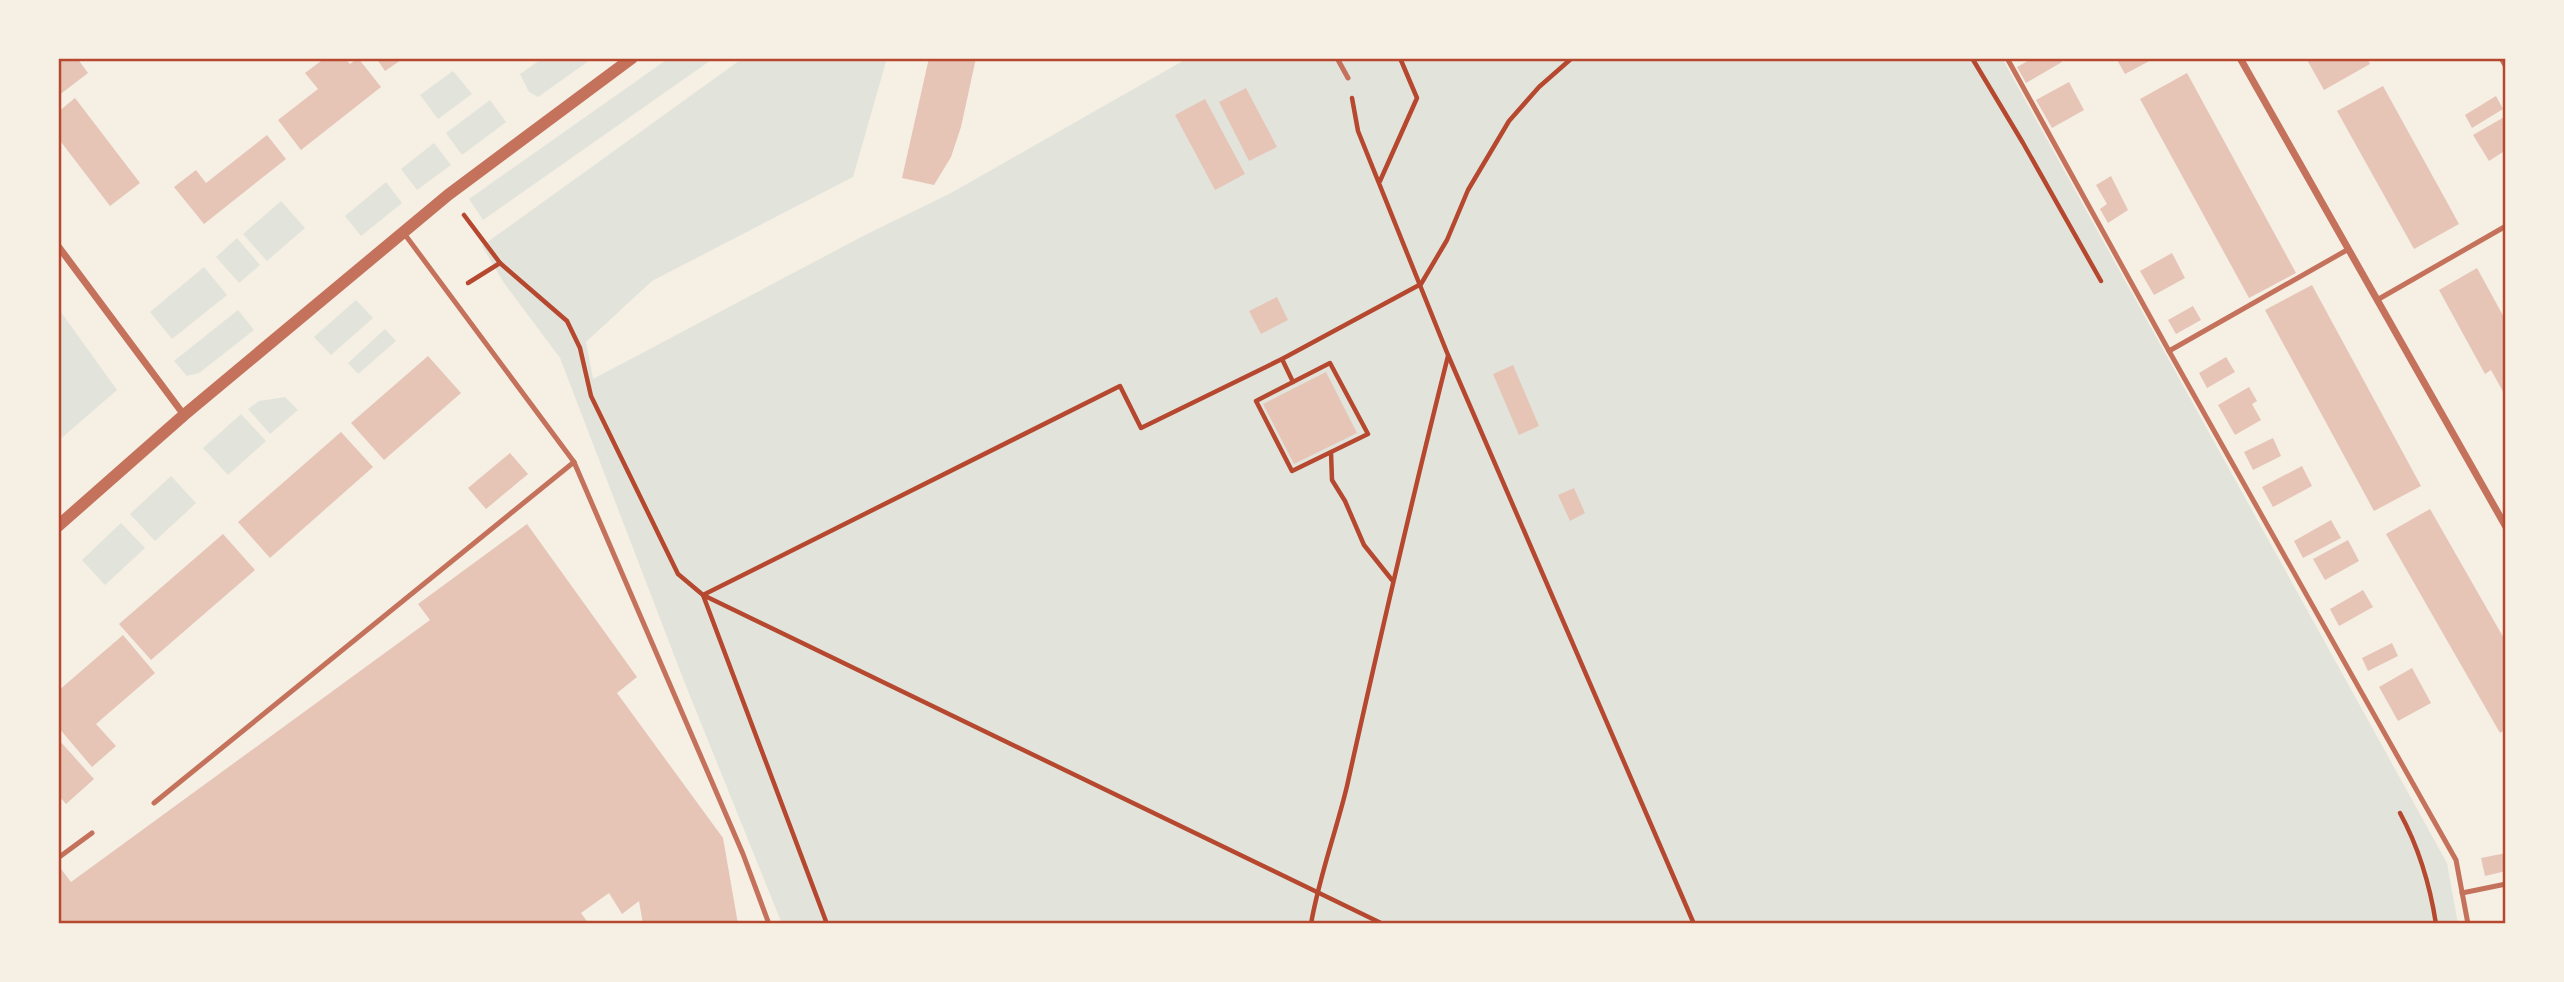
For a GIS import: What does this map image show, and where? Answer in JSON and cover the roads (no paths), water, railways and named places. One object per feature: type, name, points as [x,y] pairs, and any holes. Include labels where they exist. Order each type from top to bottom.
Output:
[{"type":"street","points":[[58,526],[184,415],[448,195],[632,58]]},
{"type":"street","points":[[2240,58],[2506,527]]},
{"type":"street","points":[[58,246],[184,415]]},
{"type":"lane","points":[[1337,58],[1348,78]]},
{"type":"lane","points":[[2007,58],[2456,860],[2468,924]]},
{"type":"lane","points":[[2501,58],[2506,67]]},
{"type":"lane","points":[[2377,300],[2506,226]]},
{"type":"lane","points":[[404,232],[574,462],[743,854],[769,924]]},
{"type":"lane","points":[[2169,351],[2347,250]]},
{"type":"lane","points":[[154,803],[574,462]]},
{"type":"lane","points":[[58,858],[92,833]]},
{"type":"lane","points":[[2462,892],[2506,884]]}]
